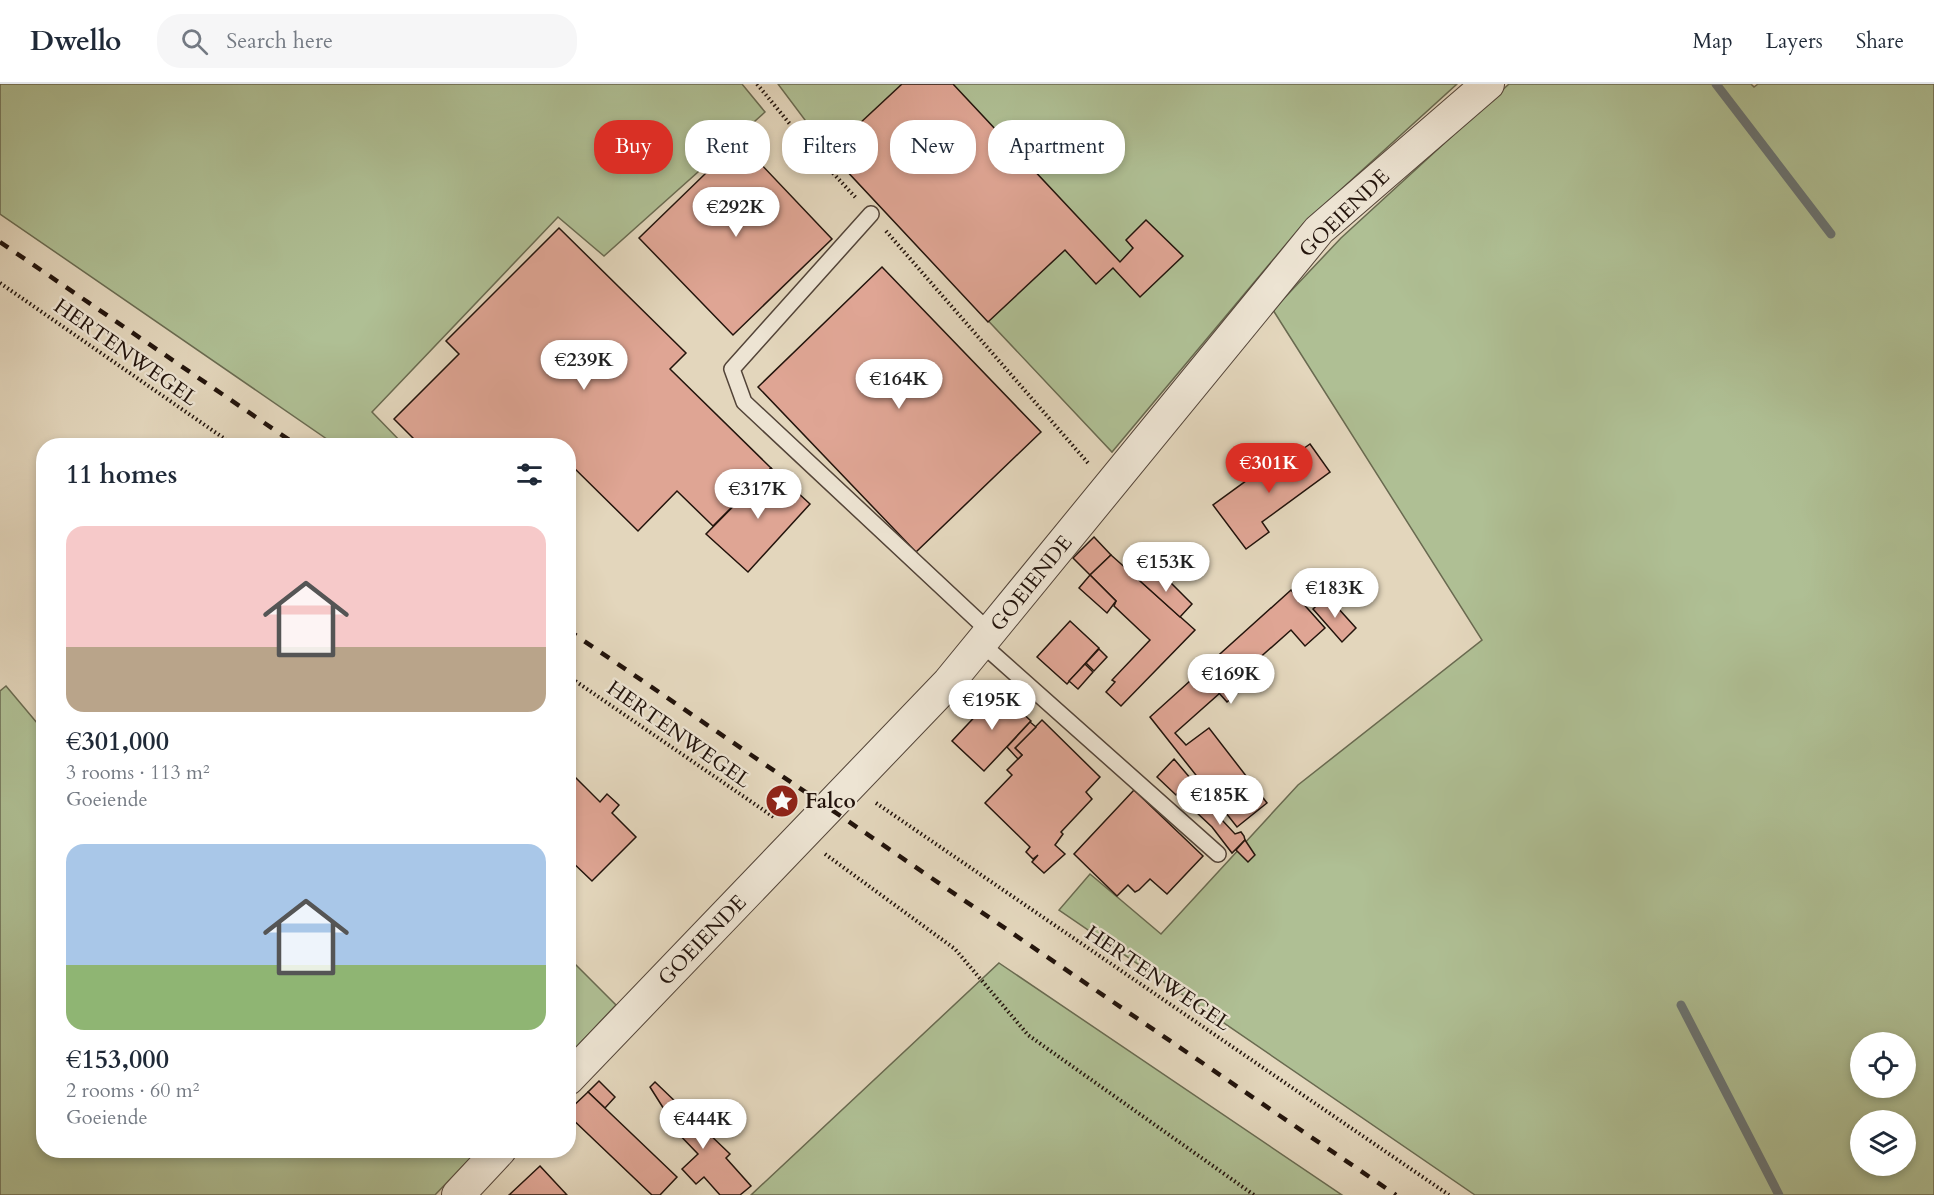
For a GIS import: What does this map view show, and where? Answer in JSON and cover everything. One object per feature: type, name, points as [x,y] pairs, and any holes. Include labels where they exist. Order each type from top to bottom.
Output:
[{"type":"street","name":"GOEIENDE","points":[[576,1071],[802,837],[987,638],[1319,230],[1488,84]]},
{"type":"street","points":[[458,1195],[493,1158]]},
{"type":"lane","points":[[871,214],[732,369],[744,402],[987,638],[1218,854]]},
{"type":"path","points":[[757,84],[808,146],[871,214],[1109,487]]},
{"type":"path","name":"HERTENWEGEL","points":[[0,283],[223,438]]},
{"type":"path","name":"HERTENWEGEL","points":[[576,682],[802,837],[954,949],[1028,1035],[1254,1195]]},
{"type":"path","name":"HERTENWEGEL","points":[[851,785],[1449,1195]]},
{"type":"green space","points":[[0,84],[742,84],[765,112],[756,120],[685,120],[685,174],[696,174],[604,256],[558,217],[372,412],[397,438],[325,438],[0,214]]},
{"type":"green space","points":[[778,84],[1457,84],[1303,224],[1112,452],[850,174],[878,174],[878,120],[805,120]]},
{"type":"green space","points":[[1509,84],[1751,84],[1754,87],[1758,84],[1934,84],[1934,1195],[1475,1195],[1059,910],[1090,874],[1161,934],[1298,785],[1482,640],[1273,310],[1341,238]]},
{"type":"green space","points":[[6,686],[36,722],[36,1158],[470,1158],[435,1195],[0,1195],[0,691]]},
{"type":"green space","points":[[999,963],[1342,1195],[751,1195]]},
{"type":"green space","points":[[576,965],[616,1005],[576,1048]]},
{"type":"building","points":[[902,84],[953,84],[988,121],[988,174],[1037,174],[1120,262],[1133,248],[1126,240],[1146,220],[1183,256],[1140,297],[1113,268],[1096,284],[1065,250],[988,322],[850,174],[878,174],[878,120],[863,120]]},
{"type":"building","points":[[705,174],[770,174],[832,239],[733,335],[639,238]]},
{"type":"building","points":[[559,228],[686,353],[670,369],[771,468],[713,526],[677,491],[638,531],[576,470],[576,438],[413,438],[394,419],[459,354],[446,341]]},
{"type":"building","points":[[882,267],[1041,432],[916,552],[758,387]]},
{"type":"building","points":[[1310,444],[1330,472],[1262,522],[1269,532],[1246,549],[1213,505],[1272,462],[1276,468]]},
{"type":"building","points":[[771,468],[810,504],[748,572],[706,534]]},
{"type":"building","points":[[1094,537],[1111,555],[1090,575],[1073,558]]},
{"type":"building","points":[[1111,555],[1195,630],[1121,706],[1106,692],[1115,682],[1112,680],[1150,640],[1114,606],[1116,601],[1090,575]]},
{"type":"building","points":[[1150,569],[1167,584],[1170,582],[1192,604],[1180,617],[1139,580]]},
{"type":"building","points":[[1090,575],[1116,601],[1107,613],[1079,588]]},
{"type":"building","points":[[1291,590],[1325,628],[1305,646],[1291,630],[1175,733],[1186,745],[1209,728],[1267,803],[1237,827],[1150,717]]},
{"type":"building","points":[[1327,596],[1356,628],[1342,642],[1313,609]]},
{"type":"building","points":[[1070,621],[1099,648],[1067,684],[1037,657]]},
{"type":"building","points":[[1099,649],[1107,657],[1094,671],[1086,663]]},
{"type":"building","points":[[1085,664],[1093,672],[1078,689],[1069,681]]},
{"type":"building","points":[[1240,675],[1248,684],[1227,702],[1219,693]]},
{"type":"building","points":[[999,691],[1031,721],[984,771],[952,741]]},
{"type":"building","points":[[1042,720],[1100,777],[1086,792],[1092,799],[1061,832],[1063,834],[1055,845],[1065,854],[1044,873],[1032,862],[1038,855],[1033,859],[1026,852],[1030,847],[985,803],[1012,775],[1007,770],[1022,755],[1015,748]]},
{"type":"building","points":[[1030,722],[1036,727],[1015,748],[1022,755],[1018,759],[1007,747]]},
{"type":"building","points":[[1174,759],[1191,779],[1176,795],[1157,777]]},
{"type":"building","points":[[576,778],[600,802],[607,794],[619,805],[612,813],[636,837],[592,881],[576,866]]},
{"type":"building","points":[[1134,790],[1203,856],[1167,894],[1150,879],[1135,892],[1128,885],[1117,896],[1074,854]]},
{"type":"building","points":[[1207,800],[1224,817],[1221,819],[1235,834],[1241,832],[1244,836],[1245,840],[1232,853],[1212,827],[1195,811]]},
{"type":"building","points":[[1245,840],[1255,855],[1248,862],[1236,850]]},
{"type":"building","points":[[599,1081],[615,1097],[605,1108],[588,1092]]},
{"type":"building","points":[[655,1082],[730,1154],[726,1158],[751,1186],[740,1195],[720,1195],[704,1177],[696,1184],[682,1169],[698,1154],[672,1127],[674,1125],[650,1087]]},
{"type":"building","points":[[588,1092],[677,1177],[660,1195],[652,1195],[576,1123],[576,1103]]},
{"type":"building","points":[[540,1166],[567,1195],[509,1195]]},
{"type":"waterway","points":[[1716,84],[1831,234]]},
{"type":"waterway","points":[[1681,1005],[1779,1195]]},
{"type":"railway","points":[[0,242],[286,438]]},
{"type":"railway","points":[[576,635],[1396,1195]]},
{"type":"place","name":"Falco","points":[[782,801]]}]
